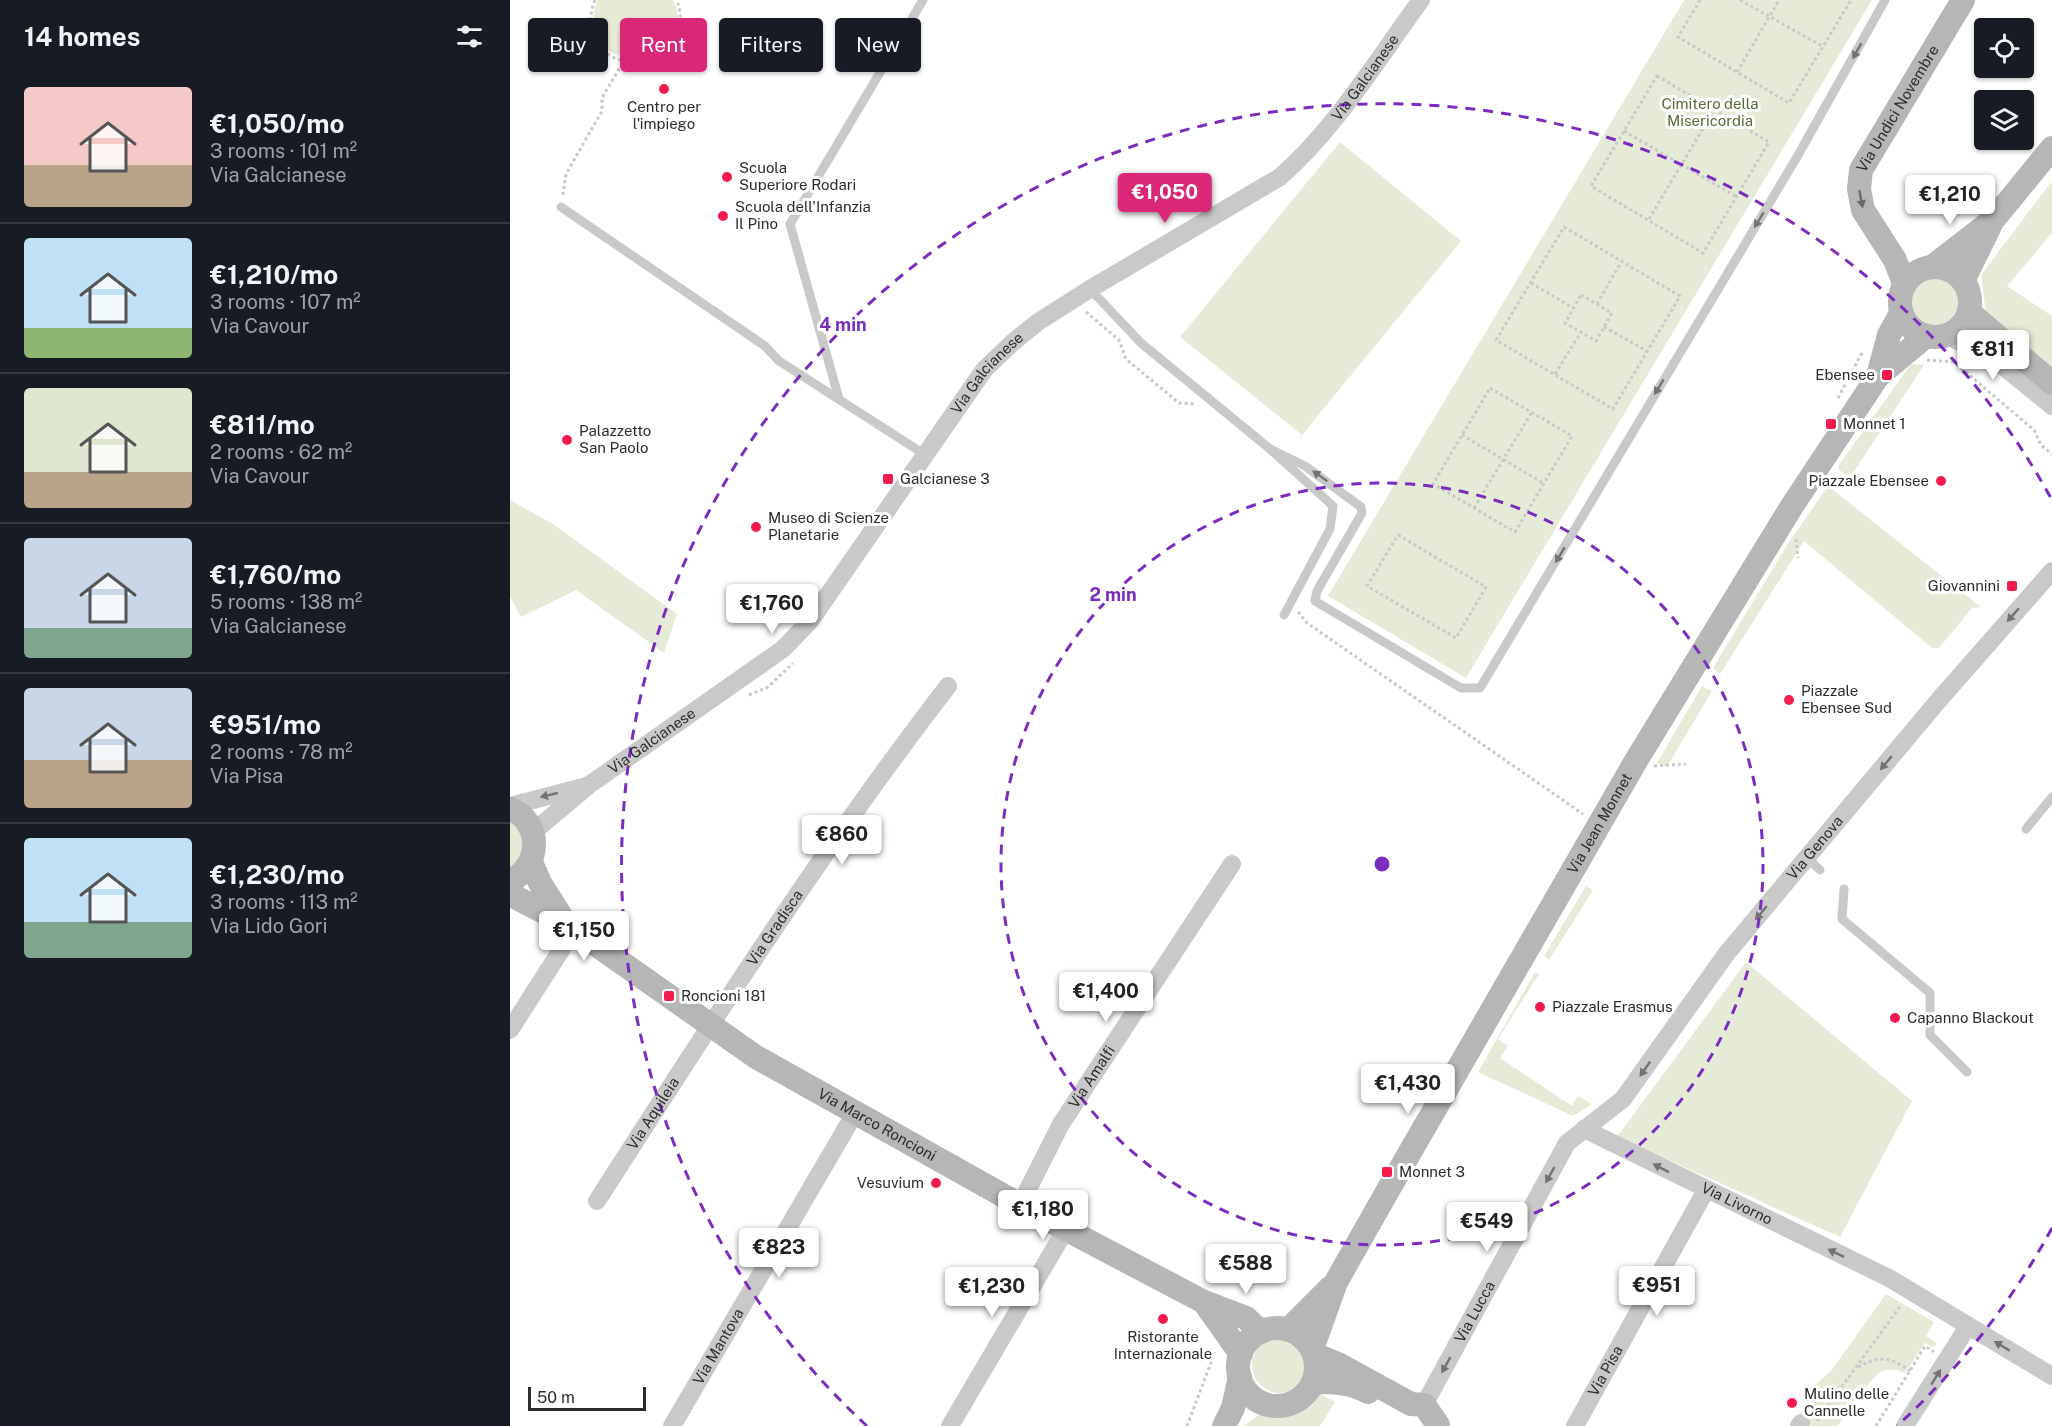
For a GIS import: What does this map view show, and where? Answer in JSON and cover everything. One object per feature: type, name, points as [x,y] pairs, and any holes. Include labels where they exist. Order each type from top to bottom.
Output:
[{"type":"street","name":"Via Galcianese","points":[[510,807],[525,819],[533,832],[589,785],[783,649],[810,621],[984,370],[1038,322],[1094,294],[1280,177],[1300,159],[1322,133],[1421,0]]},
{"type":"street","name":"Via Undici Novembre","points":[[1904,283],[1890,251],[1863,210],[1858,189],[1861,170],[1963,0]]},
{"type":"street","points":[[1963,281],[1994,219],[2052,148]]},
{"type":"street","points":[[1932,267],[1994,219]]},
{"type":"street","points":[[1936,336],[1964,322],[1969,312],[1970,302],[1963,281],[1955,272],[1932,267],[1921,269],[1904,283],[1899,298],[1901,313],[1906,324],[1936,336],[1988,354],[2052,406]]},
{"type":"street","points":[[1969,312],[2052,383]]},
{"type":"street","name":"Via Jean Monnet","points":[[1313,1352],[1336,1282],[1637,759],[1786,517],[1878,376],[1889,335],[1901,313]]},
{"type":"street","name":"Via Jean Monnet","points":[[1878,376],[1936,336]]},
{"type":"street","name":"Via Genova","points":[[1584,1129],[1623,1100],[1727,953],[1814,864],[1938,701],[2052,571]]},
{"type":"street","name":"Via Gradisca","points":[[709,1026],[903,745],[948,686]]},
{"type":"street","name":"Via Galcianese","points":[[510,807],[589,785]]},
{"type":"street","points":[[510,880],[520,875],[531,862],[535,848],[533,832]]},
{"type":"street","name":"Via Marco Roncioni","points":[[531,862],[540,884],[570,927]]},
{"type":"street","name":"Via Amalfi","points":[[1020,1205],[1061,1124],[1232,864]]},
{"type":"street","name":"Via Marco Roncioni","points":[[510,891],[517,898],[570,927],[756,1057],[1020,1205],[1204,1302],[1246,1318],[1261,1332]]},
{"type":"street","points":[[510,912],[546,928],[570,927]]},
{"type":"street","points":[[510,1030],[570,927]]},
{"type":"street","name":"Via Aquileia","points":[[597,1201],[709,1026]]},
{"type":"street","name":"Via Mantova","points":[[672,1426],[855,1113]]},
{"type":"street","name":"Via Livorno","points":[[1584,1129],[1889,1278],[2052,1376]]},
{"type":"street","name":"Via Lucca","points":[[1424,1405],[1567,1143],[1584,1129]]},
{"type":"street","name":"Via Pisa","points":[[1575,1426],[1706,1190]]},
{"type":"street","points":[[950,1426],[1066,1229]]},
{"type":"street","name":"Via Jean Monnet","points":[[1288,1330],[1305,1316],[1336,1282]]},
{"type":"street","name":"Via Marco Roncioni","points":[[1204,1302],[1237,1356],[1245,1389],[1264,1404]]},
{"type":"street","points":[[1905,1426],[1968,1326]]},
{"type":"street","points":[[1224,1426],[1233,1408],[1237,1356],[1252,1337],[1270,1329],[1288,1330],[1306,1341],[1313,1352],[1316,1373],[1306,1392],[1287,1404],[1264,1404],[1236,1426]]},
{"type":"street","points":[[1313,1352],[1411,1404],[1424,1405],[1439,1425]]},
{"type":"street","points":[[1313,1382],[1336,1382],[1358,1386],[1424,1425],[1439,1425]]},
{"type":"lane","points":[[839,399],[790,224],[922,0]]},
{"type":"lane","points":[[1270,449],[1305,466],[1361,507],[1362,513],[1317,591],[1315,602],[1461,687],[1480,688],[1797,157],[1885,0]]},
{"type":"lane","points":[[561,207],[765,346],[779,361],[924,454]]},
{"type":"lane","points":[[1094,294],[1141,343],[1329,500],[1334,511],[1327,536],[1284,615]]},
{"type":"lane","points":[[2026,829],[2052,797]]},
{"type":"lane","points":[[1844,889],[1842,919],[1930,993],[1930,1035],[1967,1072]]},
{"type":"path","points":[[595,0],[591,19],[594,36],[604,51],[620,60]]},
{"type":"path","points":[[677,0],[679,18]]},
{"type":"path","points":[[1701,0],[1678,37],[1789,103],[1851,0]]},
{"type":"path","points":[[1740,0],[1823,46]]},
{"type":"path","points":[[1737,72],[1779,0]]},
{"type":"path","points":[[561,207],[566,174],[602,111],[602,98],[620,67]]},
{"type":"path","points":[[1656,76],[1714,110],[1769,142],[1703,253],[1591,186],[1656,76]]},
{"type":"path","points":[[1649,220],[1714,110]]},
{"type":"path","points":[[1624,131],[1737,197]]},
{"type":"path","points":[[1564,227],[1680,296],[1613,409],[1496,340],[1530,283],[1564,227]]},
{"type":"path","points":[[1597,304],[1621,261]]},
{"type":"path","points":[[1530,283],[1574,308]]},
{"type":"path","points":[[1083,309],[1094,294]]},
{"type":"path","points":[[1581,296],[1612,314],[1596,341],[1565,323],[1574,308],[1581,296]]},
{"type":"path","points":[[1604,327],[1647,352]]},
{"type":"path","points":[[1555,375],[1581,332]]},
{"type":"path","points":[[1490,388],[1572,436],[1515,532],[1433,484],[1462,435],[1490,388]]},
{"type":"path","points":[[1474,508],[1532,412]]},
{"type":"path","points":[[1462,435],[1544,483]]},
{"type":"path","points":[[1398,535],[1486,587],[1456,638],[1367,586],[1398,535]]},
{"type":"path","points":[[748,696],[768,687],[796,659]]},
{"type":"path","points":[[1637,759],[1646,766],[1686,764]]},
{"type":"path","points":[[1803,1425],[1816,1422],[1911,1292]]},
{"type":"path","points":[[1876,1426],[1925,1346],[1936,1353],[1944,1339],[1955,1346]]},
{"type":"path","points":[[1187,1426],[1218,1344],[1237,1356]]},
{"type":"path","points":[[1857,1368],[1884,1357],[1897,1361],[1910,1371]]},
{"type":"green space","points":[[598,0],[673,0],[677,18],[620,18],[620,56],[608,49],[608,18],[595,18]]},
{"type":"green space","name":"Cimitero della Misericordia","points":[[1684,0],[1872,0],[1466,678],[1328,596]]},
{"type":"green space","points":[[1340,142],[1461,241],[1302,435],[1180,337]]},
{"type":"green space","points":[[2052,181],[2052,233],[2007,286],[2052,316],[2052,371],[1986,314],[1981,275]]},
{"type":"green space","points":[[1929,277],[1939,277],[1951,284],[1958,296],[1958,306],[1951,318],[1939,325],[1929,325],[1914,314],[1910,306],[1910,296],[1921,281]]},
{"type":"green space","points":[[1911,364],[1924,365],[1853,473],[1847,475],[1839,470],[1839,465]]},
{"type":"green space","points":[[1828,486],[1981,607],[1972,608],[1939,648],[1932,648],[1804,541],[1720,674],[1713,668],[1787,545]]},
{"type":"green space","points":[[510,500],[553,524],[677,614],[664,653],[576,590],[521,617],[510,597]]},
{"type":"green space","points":[[1702,686],[1712,691],[1667,767],[1657,763]]},
{"type":"green space","points":[[510,822],[520,833],[523,846],[519,858],[510,870]]},
{"type":"green space","points":[[1586,886],[1593,890],[1549,960],[1544,956]]},
{"type":"green space","points":[[1746,962],[1912,1101],[1840,1237],[1617,1137]]},
{"type":"green space","points":[[1535,972],[1539,974],[1498,1039],[1508,1046],[1500,1058],[1572,1106],[1578,1096],[1592,1104],[1573,1116],[1478,1072]]},
{"type":"green space","points":[[1886,1294],[1934,1322],[1926,1336],[1937,1343],[1934,1348],[1925,1343],[1905,1373],[1893,1370],[1883,1371],[1867,1387],[1864,1385],[1838,1426],[1801,1426],[1813,1406],[1805,1394],[1831,1371]]},
{"type":"green space","points":[[1275,1337],[1285,1337],[1300,1345],[1306,1354],[1308,1365],[1306,1376],[1300,1385],[1285,1393],[1275,1393],[1264,1388],[1257,1381],[1252,1370],[1252,1360],[1257,1349],[1264,1342]]},
{"type":"green space","points":[[1316,1392],[1335,1402],[1320,1426],[1244,1426],[1263,1411],[1295,1407]]},
{"type":"place","name":"Centro per l'impiego","points":[[664,89]]},
{"type":"place","name":"Scuola Superiore Rodari","points":[[727,177]]},
{"type":"place","name":"Scuola dell'Infanzia Il Pino","points":[[723,216]]},
{"type":"place","name":"Ebensee","points":[[1887,375]]},
{"type":"place","name":"Monnet 1","points":[[1831,424]]},
{"type":"place","name":"Palazzetto San Paolo","points":[[567,440]]},
{"type":"place","name":"Galcianese 3","points":[[888,479]]},
{"type":"place","name":"Piazzale Ebensee","points":[[1941,481]]},
{"type":"place","name":"Museo di Scienze Planetarie","points":[[756,527]]},
{"type":"place","name":"Giovannini","points":[[2012,586]]},
{"type":"place","name":"Piazzale Ebensee Sud","points":[[1789,700]]},
{"type":"place","name":"Roncioni 181","points":[[669,996]]},
{"type":"place","name":"Piazzale Erasmus","points":[[1540,1007]]},
{"type":"place","name":"Capanno Blackout","points":[[1895,1018]]},
{"type":"place","name":"Monnet 3","points":[[1387,1172]]},
{"type":"place","name":"Vesuvium","points":[[936,1183]]},
{"type":"place","name":"Ristorante Internazionale","points":[[1163,1319]]},
{"type":"place","name":"Mulino delle Cannelle","points":[[1792,1403]]}]
